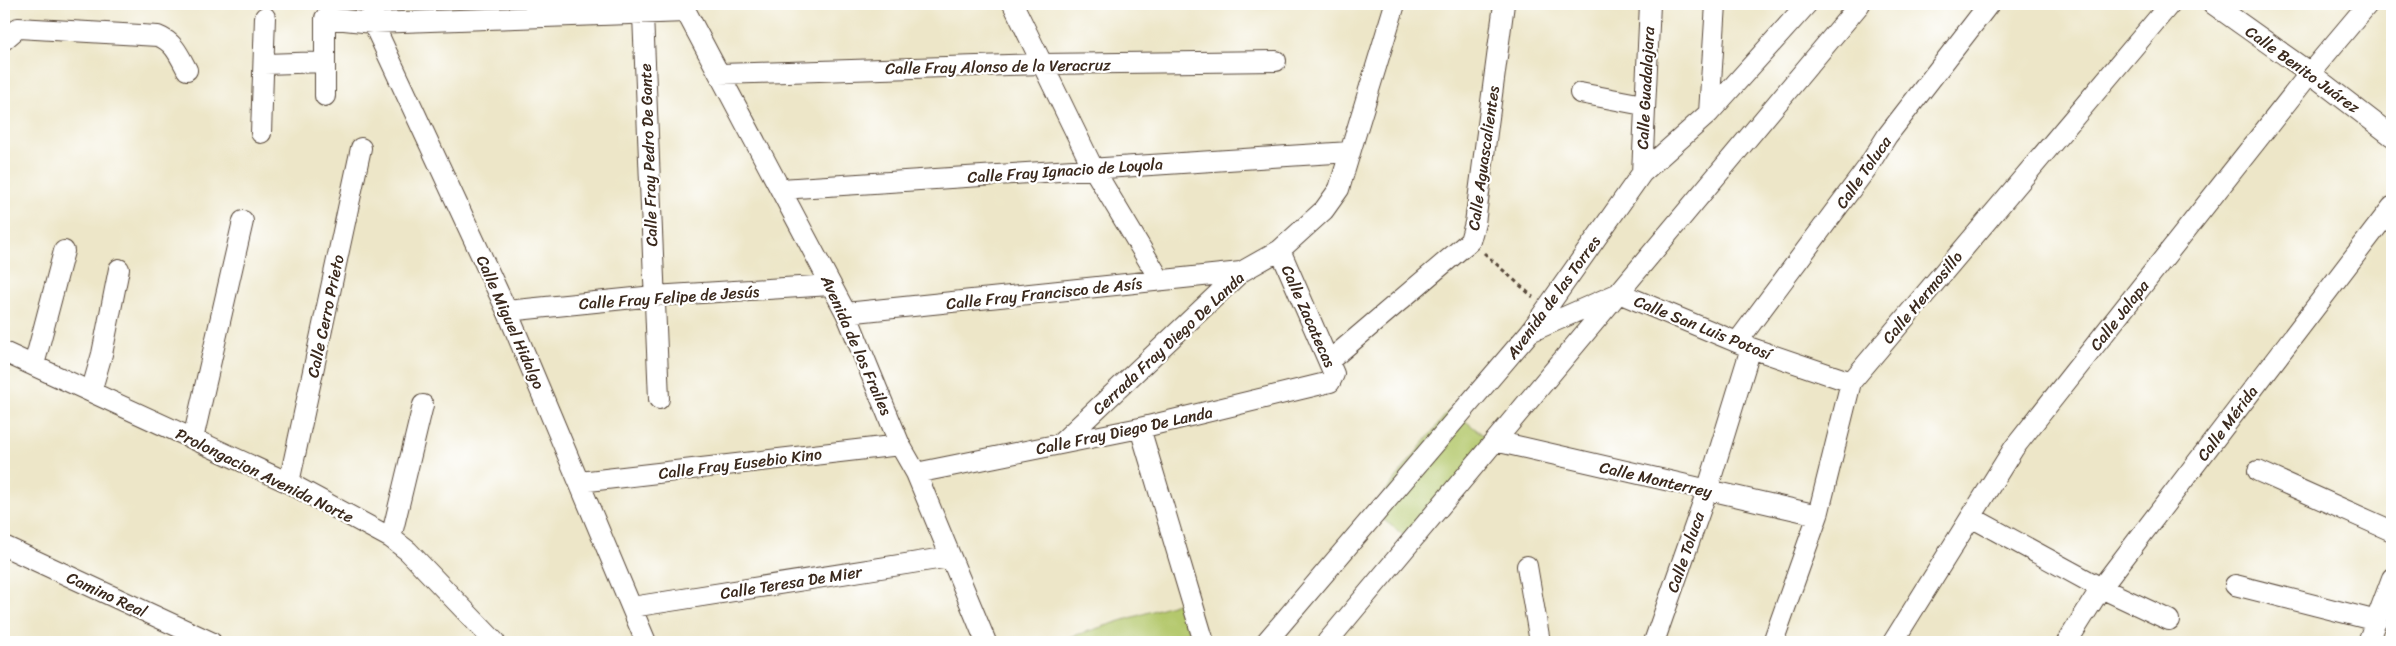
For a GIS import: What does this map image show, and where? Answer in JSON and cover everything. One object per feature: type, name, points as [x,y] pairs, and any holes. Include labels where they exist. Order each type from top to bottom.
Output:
[{"type":"street","points":[[1013,4],[1093,168],[1160,280]]},
{"type":"street","name":"Cerrada Fray Diego De Landa","points":[[1060,443],[1241,272],[1280,250],[1332,200],[1339,189],[1395,4]]},
{"type":"street","name":"Calle Aguascalientes","points":[[1470,241],[1476,214],[1504,4]]},
{"type":"street","name":"Calle Guadalajara","points":[[1642,173],[1643,105],[1650,4]]},
{"type":"street","points":[[1710,113],[1716,4]]},
{"type":"street","name":"Avenida de las Torres","points":[[1266,642],[1530,332],[1642,173],[1710,113],[1806,4]]},
{"type":"street","points":[[1327,642],[1860,4]]},
{"type":"street","name":"Calle Toluca","points":[[1654,642],[1706,491],[1744,345],[1867,168],[1887,136],[1989,4]]},
{"type":"street","name":"Calle Hermosillo","points":[[1773,642],[1818,516],[1851,382],[2170,4]]},
{"type":"street","name":"Calle Benito Juárez","points":[[2213,4],[2310,73],[2392,136]]},
{"type":"street","name":"Calle Jalapa","points":[[1893,642],[2014,448],[2310,73],[2368,4]]},
{"type":"street","points":[[325,96],[325,18],[373,13],[643,15],[684,8]]},
{"type":"street","name":"Avenida de los Frailes","points":[[684,8],[846,313],[900,445],[916,473],[986,642]]},
{"type":"street","name":"Calle Miguel Hidalgo","points":[[373,13],[507,311],[646,642]]},
{"type":"street","name":"Calle Fray Pedro De Gante","points":[[643,15],[659,399]]},
{"type":"street","points":[[261,133],[265,64],[265,16]]},
{"type":"street","points":[[4,40],[18,28],[158,36],[168,40],[175,47],[187,70]]},
{"type":"street","name":"Calle Fray Alonso de la Veracruz","points":[[720,74],[1042,64],[1276,61]]},
{"type":"street","points":[[265,64],[325,62]]},
{"type":"street","points":[[1580,93],[1643,105]]},
{"type":"street","name":"Calle Cerro Prieto","points":[[289,483],[361,148]]},
{"type":"street","name":"Calle Fray Ignacio de Loyola","points":[[781,189],[1350,152]]},
{"type":"street","name":"Calle Mérida","points":[[2067,642],[2100,588],[2392,206]]},
{"type":"street","points":[[193,439],[243,221]]},
{"type":"street","points":[[1329,361],[1470,241]]},
{"type":"street","name":"Calle Zacatecas","points":[[1280,250],[1334,374],[1330,382]]},
{"type":"street","points":[[34,365],[64,251]]},
{"type":"street","points":[[91,392],[102,354],[119,269]]},
{"type":"street","name":"Calle Fray Francisco de Asís","points":[[846,313],[1241,272]]},
{"type":"street","name":"Calle Fray Felipe de Jesús","points":[[507,311],[654,296],[831,285]]},
{"type":"street","name":"Calle San Luis Potosí","points":[[1530,332],[1619,293],[1744,345],[1851,382]]},
{"type":"street","name":"Prolongacion Avenida Norte","points":[[4,352],[289,483],[392,538],[408,551],[494,642]]},
{"type":"street","name":"Calle Fray Diego De Landa","points":[[916,473],[1140,428],[1330,382]]},
{"type":"street","points":[[392,538],[423,405]]},
{"type":"street","points":[[1140,428],[1204,642]]},
{"type":"street","name":"Calle Monterrey","points":[[1495,442],[1818,516]]},
{"type":"street","name":"Calle Fray Eusebio Kino","points":[[580,482],[900,445]]},
{"type":"street","points":[[2258,471],[2392,531]]},
{"type":"street","points":[[1971,517],[2100,588],[2169,620]]},
{"type":"street","name":"Camino Real","points":[[4,546],[211,642]]},
{"type":"street","name":"Calle Teresa De Mier","points":[[632,608],[950,557]]},
{"type":"street","points":[[1527,566],[1540,642]]},
{"type":"street","points":[[2368,642],[2392,578]]},
{"type":"street","points":[[2235,585],[2377,621]]},
{"type":"path","name":"Calle Aguascalientes","points":[[1470,241],[1546,308]]},
{"type":"green space","points":[[1450,409],[1491,441],[1411,541],[1371,510]]},
{"type":"green space","points":[[1181,602],[1191,642],[1054,642]]}]
